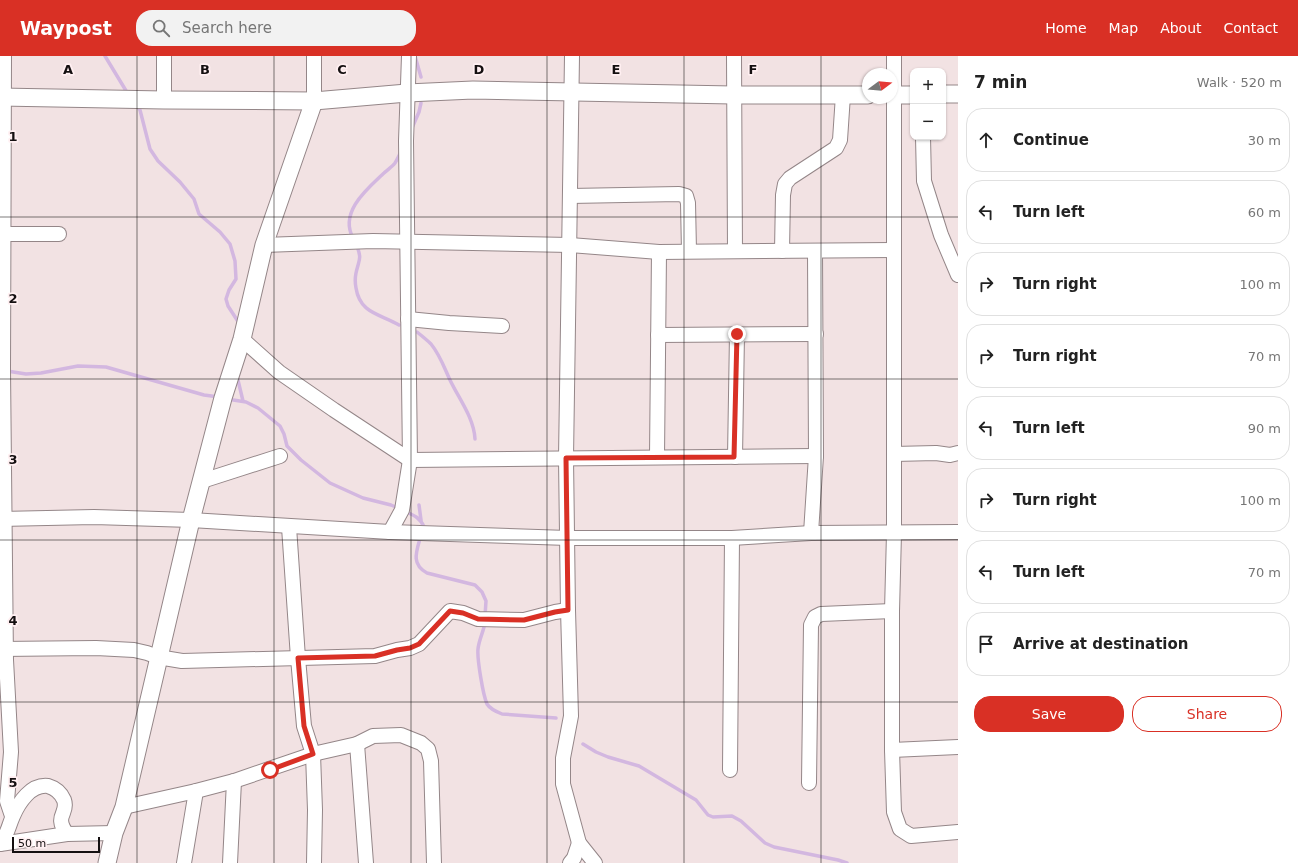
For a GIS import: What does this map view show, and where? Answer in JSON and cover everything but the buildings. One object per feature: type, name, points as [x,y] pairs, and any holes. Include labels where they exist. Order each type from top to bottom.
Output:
[{"type":"street","points":[[4,56],[2,98],[3,649],[6,660],[4,704],[11,752],[7,801],[12,816]]},
{"type":"street","points":[[164,56],[164,100]]},
{"type":"street","points":[[106,863],[114,833],[124,807],[191,520],[223,398],[242,339],[264,246],[314,101],[314,56]]},
{"type":"street","points":[[390,532],[402,510],[410,460],[406,141],[409,56]]},
{"type":"street","points":[[572,56],[566,458],[571,716],[563,758],[563,784],[579,844],[595,863]]},
{"type":"street","points":[[734,56],[735,251]]},
{"type":"street","points":[[894,56],[894,68]]},
{"type":"street","points":[[2,98],[314,101],[407,93],[473,90],[571,93],[862,95]]},
{"type":"street","points":[[898,95],[910,94]]},
{"type":"street","points":[[946,94],[958,94]]},
{"type":"street","points":[[782,251],[783,195],[786,184],[790,178],[836,148],[840,140],[843,95]]},
{"type":"street","points":[[893,104],[894,533],[892,611],[892,750],[894,812],[900,829],[911,836],[958,832]]},
{"type":"street","points":[[923,140],[924,181],[941,235],[958,275]]},
{"type":"street","points":[[570,196],[679,194],[686,196],[688,203],[689,251]]},
{"type":"street","points":[[2,234],[59,234]]},
{"type":"street","points":[[264,246],[367,241],[570,245],[660,252],[893,250]]},
{"type":"street","points":[[811,533],[816,456],[815,251]]},
{"type":"street","points":[[657,457],[660,252]]},
{"type":"street","points":[[408,321],[502,326]]},
{"type":"street","points":[[734,457],[737,334]]},
{"type":"street","points":[[658,335],[816,334]]},
{"type":"street","points":[[242,339],[279,372],[410,460],[816,456]]},
{"type":"street","points":[[894,454],[936,453],[950,455],[958,453]]},
{"type":"street","points":[[202,481],[280,456]]},
{"type":"street","points":[[2,519],[94,517],[191,520],[390,532],[568,538],[732,538],[811,533],[958,532]]},
{"type":"street","points":[[289,527],[304,726],[313,754],[315,810],[314,863]]},
{"type":"street","points":[[730,770],[732,538]]},
{"type":"street","points":[[3,649],[96,648],[134,650],[147,653],[158,658],[182,661],[375,656],[410,648],[419,644],[450,611],[463,613],[478,619],[524,620],[568,610]]},
{"type":"street","points":[[809,783],[811,625],[815,617],[821,614],[892,611]]},
{"type":"street","points":[[124,807],[234,781],[313,754],[357,744],[373,736],[401,735],[421,743],[428,749],[431,761],[434,863]]},
{"type":"street","points":[[357,744],[366,863]]},
{"type":"street","points":[[892,750],[958,747]]},
{"type":"street","points":[[230,863],[234,781]]},
{"type":"street","points":[[0,844],[8,832],[12,816],[26,794],[35,788],[43,786],[52,787],[60,793],[64,800],[64,809],[60,819],[67,834]]},
{"type":"street","points":[[184,863],[196,791]]},
{"type":"street","points":[[0,844],[67,834],[114,833]]},
{"type":"street","points":[[570,863],[574,858],[579,844]]},
{"type":"waterway","points":[[105,56],[128,94]]},
{"type":"waterway","points":[[415,56],[421,77]]},
{"type":"waterway","points":[[412,128],[421,103]]},
{"type":"waterway","points":[[137,106],[140,110],[150,149],[158,161],[180,182],[194,199],[199,214],[220,232],[230,244],[235,261],[236,279],[229,290],[226,299],[228,306],[239,323]]},
{"type":"waterway","points":[[353,238],[350,228],[352,210],[370,186],[396,162],[401,152]]},
{"type":"waterway","points":[[357,246],[360,257],[355,280],[358,297],[372,312],[399,325]]},
{"type":"waterway","points":[[417,332],[431,344],[439,357],[466,409],[472,424],[475,439]]},
{"type":"waterway","points":[[7,371],[26,374],[41,373],[78,366],[106,367],[204,395],[219,397]]},
{"type":"waterway","points":[[237,376],[243,401]]},
{"type":"waterway","points":[[227,399],[246,402],[258,408],[280,426],[287,446],[301,460],[330,483],[363,498],[398,508]]},
{"type":"waterway","points":[[419,505],[421,520]]},
{"type":"waterway","points":[[404,511],[418,519],[424,527],[423,529]]},
{"type":"waterway","points":[[421,535],[416,556],[418,565],[427,573],[475,585],[482,592],[486,601],[485,616]]},
{"type":"waterway","points":[[485,622],[478,654],[482,685],[488,706],[502,714],[556,718]]},
{"type":"waterway","points":[[583,744],[608,757],[639,766],[696,800],[708,815],[713,817],[732,816],[741,821],[765,843],[774,847],[847,863]]},
{"type":"route","points":[[270,770],[313,754],[304,726],[298,658],[375,656],[410,648],[419,644],[450,611],[463,613],[478,619],[524,620],[568,610],[566,458],[734,457],[737,334]]}]
